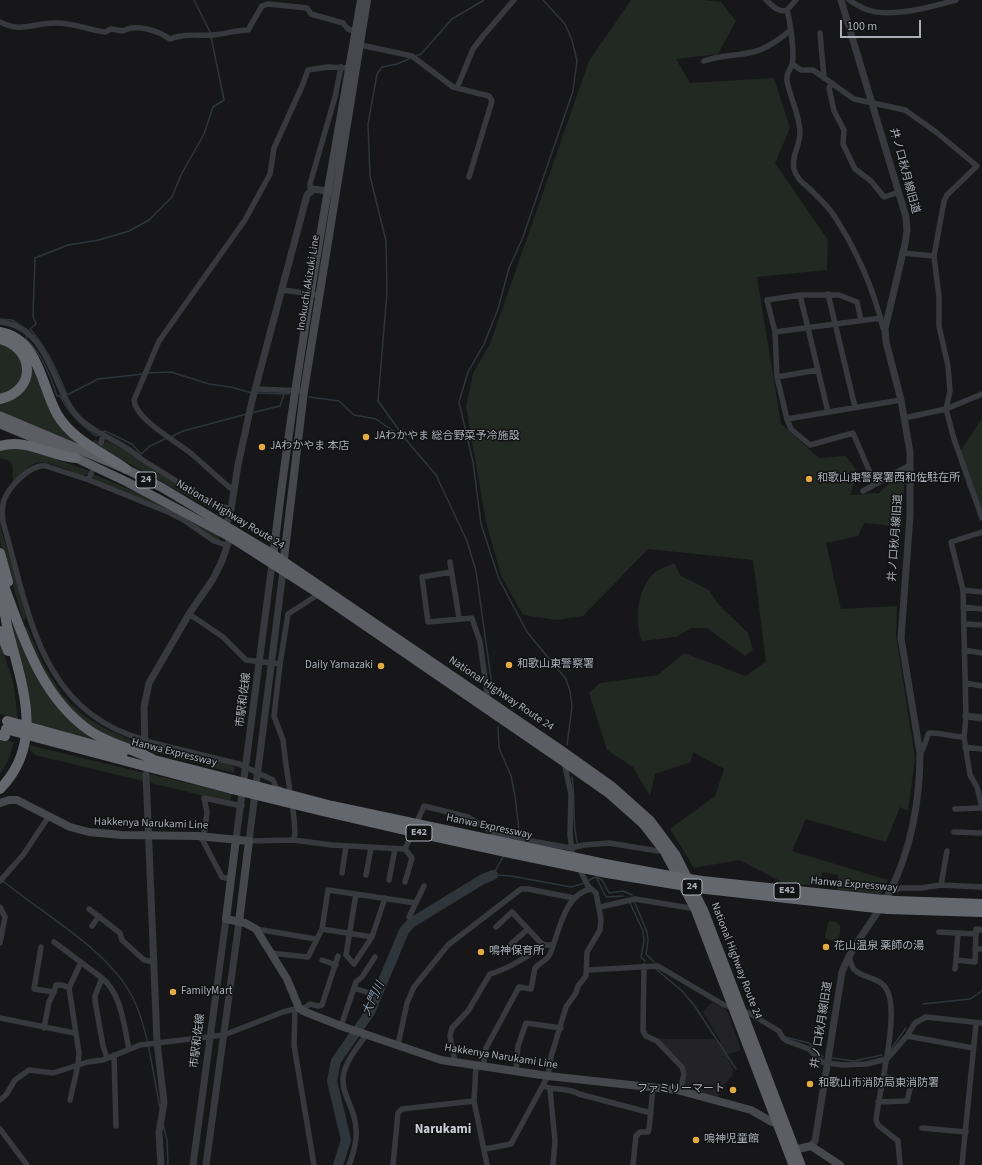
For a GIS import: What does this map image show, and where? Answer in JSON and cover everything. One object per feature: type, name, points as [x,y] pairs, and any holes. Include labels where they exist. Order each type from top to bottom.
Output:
[{"type":"highway","points":[[0,332],[12,335],[28,349],[36,363],[52,404],[65,426],[79,438],[126,469]]},
{"type":"highway","points":[[0,339],[10,343],[20,351],[26,359],[28,369],[26,378],[21,388],[11,396],[0,399]]},
{"type":"highway","name":"National Highway Route 24","points":[[0,416],[126,469],[161,487],[274,554],[562,750],[613,787],[650,820],[667,848],[685,871],[734,1008],[792,1150],[801,1165]]},
{"type":"highway","name":"National Highway Route 24","points":[[0,424],[76,458],[191,515],[228,541],[272,564],[319,594],[608,793],[667,848]]},
{"type":"highway","points":[[0,446],[10,444],[23,445],[57,455],[76,458]]},
{"type":"highway","points":[[0,553],[22,634]]},
{"type":"highway","points":[[0,575],[22,634],[42,677],[60,703],[76,719],[103,738],[140,752],[156,761]]},
{"type":"highway","points":[[0,583],[4,628],[23,684],[26,707],[26,728],[18,760],[9,778],[0,789]]},
{"type":"highway","points":[[0,600],[4,628],[21,711],[17,744],[9,765],[0,779]]},
{"type":"highway","points":[[3,728],[39,737]]},
{"type":"highway","name":"Hanwa Expressway","points":[[3,728],[39,737],[156,761],[339,816],[524,857],[606,868],[704,885],[870,903],[890,901],[982,904]]},
{"type":"highway","name":"Hanwa Expressway","points":[[39,737],[112,759],[233,784]]},
{"type":"highway","name":"Hanwa Expressway","points":[[890,901],[982,912]]},
{"type":"highway","name":"National Highway Route 24","points":[[699,910],[743,1011],[782,1124]]},
{"type":"highway","name":"National Highway Route 24","points":[[792,1150],[793,1165]]},
{"type":"main road","name":"Inokuchi Akizuki Line","points":[[272,564],[314,294],[358,32],[360,0]]},
{"type":"main road","name":"Inokuchi Akizuki Line","points":[[358,32],[367,0]]},
{"type":"main road","name":"Inokuchi Akizuki Line","points":[[331,192],[350,68],[356,44]]},
{"type":"main road","name":"Inokuchi Akizuki Line","points":[[283,571],[300,390]]},
{"type":"main road","name":"Hakkenya Narukami Line","points":[[0,803],[9,800],[17,800],[70,827],[89,832],[122,835],[147,834],[201,836],[250,841]]},
{"type":"main road","points":[[236,839],[226,919],[239,922],[256,929],[287,979],[298,1009]]},
{"type":"main road","points":[[239,922],[250,841]]},
{"type":"main road","name":"Hakkenya Narukami Line","points":[[298,1009],[365,1035],[441,1060],[516,1070],[548,1076],[680,1091],[751,1110],[782,1124]]},
{"type":"main road","points":[[792,1150],[811,1146],[840,1165]]},
{"type":"street","points":[[457,88],[473,49],[514,0]]},
{"type":"street","points":[[766,0],[778,10],[782,11],[787,10],[796,0]]},
{"type":"street","name":"井ノ口秋月線旧道","points":[[811,1146],[815,1141],[842,972],[849,955],[890,901],[910,837],[919,776],[920,753],[901,638],[910,516],[909,439],[901,400],[886,342],[885,329],[902,253],[906,224],[899,192],[874,103],[842,0]]},
{"type":"street","points":[[849,0],[865,9],[876,12],[918,10],[956,0]]},
{"type":"street","points":[[0,22],[14,28],[55,22],[104,32],[111,29],[123,31],[126,29],[149,29],[163,34],[170,39],[180,35],[213,35],[236,30],[248,30],[262,6],[268,4],[307,8],[311,14],[343,23],[348,29],[358,32]]},
{"type":"street","points":[[787,10],[791,30],[792,64],[787,72],[787,81],[799,122],[801,135],[793,160],[794,170],[800,182],[814,192],[832,213],[856,253],[875,298],[883,328],[885,329]]},
{"type":"street","points":[[704,61],[754,52],[776,42],[791,30]]},
{"type":"street","points":[[820,33],[824,78]]},
{"type":"street","points":[[356,44],[412,56],[457,88],[490,96],[492,101],[469,177]]},
{"type":"street","points":[[792,64],[800,70],[813,70],[854,99],[906,110],[936,132],[977,166],[947,195],[944,201],[934,256],[939,326],[948,366],[950,391],[946,409],[954,439],[982,518]]},
{"type":"street","points":[[310,192],[310,184],[335,97],[341,67]]},
{"type":"street","points":[[234,491],[193,455],[165,435],[140,413],[134,406],[134,400],[159,341],[245,220],[270,174],[274,148],[308,70],[341,67],[350,68]]},
{"type":"street","points":[[832,83],[829,88],[834,111],[844,130],[843,144],[855,169],[871,181],[884,197],[899,192]]},
{"type":"street","points":[[225,525],[230,516],[256,389],[307,195],[314,190],[331,192]]},
{"type":"street","points":[[902,253],[934,256]]},
{"type":"street","points":[[283,290],[314,294]]},
{"type":"street","points":[[861,320],[857,302],[839,295],[828,294],[767,300],[775,332],[777,377],[787,419],[791,429],[810,445],[853,433],[875,484]]},
{"type":"street","points":[[828,294],[855,407]]},
{"type":"street","points":[[800,296],[828,412]]},
{"type":"street","points":[[775,332],[881,318]]},
{"type":"street","points":[[0,322],[12,325],[36,341],[46,356],[70,408],[87,425],[131,449],[141,459],[212,503],[231,509]]},
{"type":"street","points":[[777,377],[818,370]]},
{"type":"street","points":[[256,389],[300,390]]},
{"type":"street","points":[[904,418],[946,409],[982,394]]},
{"type":"street","points":[[787,419],[901,400]]},
{"type":"street","points":[[101,443],[103,435]]},
{"type":"street","points":[[145,743],[144,707],[147,689],[156,667],[213,579],[222,561],[228,541],[214,541],[184,520],[168,512],[89,480],[52,467],[37,465],[23,476],[6,497],[2,516],[35,632],[51,669],[72,698],[88,712],[114,728],[145,743],[247,767],[274,780],[277,789],[289,792]]},
{"type":"street","points":[[863,491],[910,465]]},
{"type":"street","points":[[89,480],[91,473]]},
{"type":"street","points":[[955,809],[982,808],[976,787],[970,775],[965,747],[964,738],[966,716],[964,683],[963,590],[951,542],[982,532]]},
{"type":"street","points":[[450,562],[459,618]]},
{"type":"street","name":"市駅和佐線","points":[[236,839],[242,806],[272,564]]},
{"type":"street","name":"市駅和佐線","points":[[250,841],[283,571]]},
{"type":"street","points":[[451,572],[422,577],[428,622],[459,618],[471,618],[473,620],[480,642],[489,710]]},
{"type":"street","points":[[963,590],[982,592]]},
{"type":"street","points":[[293,840],[295,824],[289,792],[283,740],[274,716],[288,614],[319,594]]},
{"type":"street","points":[[963,607],[982,609]]},
{"type":"street","points":[[189,614],[224,637],[246,660],[280,664]]},
{"type":"street","points":[[964,624],[982,625]]},
{"type":"street","points":[[964,650],[982,653]]},
{"type":"street","points":[[964,683],[982,686]]},
{"type":"street","points":[[966,716],[982,718]]},
{"type":"street","points":[[920,753],[924,750],[925,740],[929,733],[935,732],[950,737],[964,738]]},
{"type":"street","points":[[965,747],[982,749]]},
{"type":"street","points":[[485,1150],[511,1144],[543,1086],[548,1076],[551,1056],[561,1028],[566,1007],[576,993],[578,986],[586,976],[588,970],[587,952],[600,930],[600,906],[596,892],[589,887],[582,877],[572,847],[571,794],[562,750]]},
{"type":"street","points":[[146,774],[147,834],[157,1042],[164,1103],[159,1132],[161,1165]]},
{"type":"street","points":[[230,879],[222,878],[201,836],[207,812],[204,798],[242,806]]},
{"type":"street","points":[[405,849],[424,806],[468,817],[497,835],[572,847],[609,843],[667,848]]},
{"type":"street","points":[[0,881],[23,856],[49,816]]},
{"type":"street","points":[[954,832],[982,833]]},
{"type":"street","points":[[250,841],[293,840],[346,846],[405,849]]},
{"type":"street","points":[[342,873],[346,846]]},
{"type":"street","points":[[366,875],[371,848]]},
{"type":"street","points":[[389,880],[395,849]]},
{"type":"street","points":[[405,849],[412,858],[405,882]]},
{"type":"street","points":[[940,885],[947,851]]},
{"type":"street","points":[[890,901],[900,888],[921,888],[940,885],[982,887]]},
{"type":"street","points":[[409,917],[424,886]]},
{"type":"street","points":[[487,1165],[474,1101],[480,1066],[486,1048],[511,1005],[514,994],[519,987],[531,989],[535,968],[544,962],[550,954],[564,915],[574,898],[589,887]]},
{"type":"street","points":[[398,1045],[407,1004],[412,991],[448,945],[521,889],[574,898]]},
{"type":"street","points":[[270,953],[308,957],[322,929],[328,890],[416,903]]},
{"type":"street","points":[[356,894],[346,955],[354,964],[372,937],[386,898]]},
{"type":"street","points":[[600,906],[635,900],[699,910]]},
{"type":"street","points":[[0,907],[5,917],[0,943]]},
{"type":"street","points":[[89,908],[120,933],[122,940],[144,960],[154,962]]},
{"type":"street","points":[[496,927],[512,912],[541,943],[552,945]]},
{"type":"street","points":[[92,926],[99,916]]},
{"type":"street","name":"市駅和佐線","points":[[193,1165],[226,919]]},
{"type":"street","points":[[206,1165],[239,922]]},
{"type":"street","points":[[256,929],[316,939]]},
{"type":"street","points":[[322,929],[372,937]]},
{"type":"street","points":[[511,944],[528,929]]},
{"type":"street","points":[[956,960],[975,962],[976,930],[982,930]]},
{"type":"street","points":[[939,932],[976,934]]},
{"type":"street","points":[[956,968],[958,933]]},
{"type":"street","points":[[54,942],[107,982],[117,999],[129,1049]]},
{"type":"street","points":[[454,1062],[450,1036],[452,1028],[468,1011],[485,980],[490,974],[498,972],[537,952],[546,945]]},
{"type":"street","points":[[41,947],[34,989],[54,992]]},
{"type":"street","points":[[975,949],[982,949]]},
{"type":"street","points":[[849,955],[852,967],[856,971],[879,980],[888,993],[892,1012],[887,1059],[878,1102],[876,1120],[878,1125],[898,1141],[900,1165]]},
{"type":"street","points":[[0,1100],[6,1095],[15,1080],[28,1070],[53,1074],[78,1065],[107,1058],[140,1045],[224,1035],[283,1012],[298,1009],[310,1004],[318,1006],[322,1005],[338,956]]},
{"type":"street","points":[[343,1027],[356,982],[362,977],[376,957]]},
{"type":"street","points":[[322,960],[336,965]]},
{"type":"street","points":[[70,1100],[78,1065],[79,1053],[74,1034],[69,988],[81,962]]},
{"type":"street","points":[[644,966],[643,1031],[646,1036],[657,1041],[682,1067],[684,1074],[680,1091]]},
{"type":"street","points":[[588,970],[658,966],[724,1005],[749,1012],[779,1031],[783,1038],[787,1041],[809,1049],[819,1059],[827,1063],[854,1065],[887,1059],[907,1036],[914,1023],[926,1017],[979,1024],[973,1048],[962,1165]]},
{"type":"street","points":[[102,978],[95,996],[95,1001],[102,1046],[107,1058]]},
{"type":"street","points":[[44,1028],[49,1002],[56,985],[62,985],[69,988]]},
{"type":"street","points":[[354,988],[366,992]]},
{"type":"street","points":[[298,1009],[294,1045],[314,1165]]},
{"type":"street","points":[[0,1018],[74,1034]]},
{"type":"street","points":[[516,1070],[518,1046],[526,1023],[561,1028]]},
{"type":"street","points":[[349,1165],[355,1147],[357,1133],[354,1117],[343,1086],[343,1078],[348,1062],[365,1035]]},
{"type":"street","points":[[907,1036],[973,1048]]},
{"type":"street","points":[[114,1055],[116,1126]]},
{"type":"street","points":[[878,1102],[907,1101],[911,1085],[884,1076]]},
{"type":"street","points":[[543,1086],[550,1089],[570,1089],[580,1094],[651,1113]]},
{"type":"street","points":[[632,1165],[636,1136],[640,1132],[648,1132],[653,1088]]},
{"type":"street","points":[[550,1089],[555,1141],[553,1165]]},
{"type":"street","points":[[393,1165],[398,1113],[402,1109],[474,1101]]},
{"type":"street","points":[[922,1128],[966,1132]]},
{"type":"street","points":[[0,1129],[27,1165]]},
{"type":"shaded area","points":[[631,0],[702,0],[721,2],[736,21],[718,54],[676,59],[690,83],[774,78],[790,128],[775,163],[828,240],[827,270],[757,277],[781,424],[819,458],[846,456],[858,472],[850,495],[879,493],[905,468],[902,527],[864,523],[858,536],[826,543],[841,609],[897,606],[896,636],[915,758],[908,811],[900,807],[886,842],[806,819],[792,851],[888,880],[883,892],[880,895],[837,891],[838,875],[823,872],[817,886],[782,882],[739,860],[694,868],[670,829],[715,796],[724,769],[693,752],[691,762],[655,774],[650,796],[633,767],[607,750],[589,693],[600,683],[658,675],[684,653],[746,676],[766,661],[753,560],[648,549],[583,616],[557,620],[523,615],[501,575],[486,522],[466,407],[473,373],[490,344],[589,61]]},
{"type":"shaded area","points":[[0,342],[12,349],[17,355],[23,367],[23,374],[17,387],[0,396]]},
{"type":"shaded area","points":[[30,359],[48,404],[100,454],[0,412],[0,401],[11,398]]},
{"type":"shaded area","points":[[982,418],[982,511],[967,487],[961,450]]},
{"type":"shaded area","points":[[95,439],[102,444],[107,441],[130,452],[140,462],[226,509],[226,514],[221,514],[104,450],[93,442]]},
{"type":"shaded area","points":[[14,447],[45,455],[89,471],[87,474],[82,476],[59,466],[41,462],[30,466],[14,482],[12,464],[6,459],[0,458],[0,449]]},
{"type":"shaded area","points":[[93,474],[162,503],[219,536],[220,540],[217,540],[186,519],[93,479]]},
{"type":"shaded area","points":[[0,526],[19,588],[26,619],[23,620],[0,541]]},
{"type":"shaded area","points":[[674,563],[681,576],[709,590],[719,605],[748,633],[753,650],[745,656],[707,628],[691,628],[676,637],[642,641],[638,624],[638,615],[644,588],[654,573]]},
{"type":"shaded area","points":[[11,617],[42,683],[111,745],[30,722]]},
{"type":"shaded area","points":[[27,627],[44,666],[61,693],[83,715],[102,727],[139,744],[140,747],[148,749],[153,745],[230,764],[234,767],[234,773],[123,744],[87,725],[49,684],[24,628]]},
{"type":"shaded area","points":[[0,643],[13,681],[18,719],[0,714]]},
{"type":"shaded area","points":[[0,739],[14,742],[8,761],[0,774]]},
{"type":"shaded area","points":[[29,745],[232,794],[230,801],[225,801],[151,783],[149,776],[143,774],[143,781],[35,755],[30,750]]},
{"type":"shaded area","points":[[830,921],[836,922],[840,926],[840,934],[836,942],[825,938],[828,923]]},
{"type":"shaded area","points":[[712,1002],[727,1010],[741,1050],[726,1055],[733,1069],[733,1075],[720,1089],[718,1098],[683,1090],[687,1073],[683,1063],[657,1039],[714,1039],[718,1043],[721,1042],[703,1012]]},
{"type":"waterway","points":[[143,374],[98,379],[67,395],[47,352],[30,329],[36,324],[33,316],[35,258],[68,245],[99,240],[129,231],[149,220],[172,197],[181,175],[204,134],[213,107],[224,100],[210,32],[194,0]]},
{"type":"waterway","points":[[416,56],[421,54],[452,19],[484,0]]},
{"type":"waterway","points":[[543,0],[565,24],[572,40],[577,61],[573,91],[523,237],[509,268],[498,309],[484,344],[468,372],[459,402],[473,462],[481,524],[499,579],[527,632],[566,679],[570,691],[572,707],[567,745]]},
{"type":"waterway","points":[[411,58],[397,64],[382,67],[377,74],[368,124],[370,176],[386,241],[387,292],[378,401],[407,441],[436,475],[467,541],[476,571],[493,693]]},
{"type":"waterway","points":[[0,319],[12,320],[29,331]]},
{"type":"waterway","points":[[27,336],[26,339],[37,351],[45,365],[57,396],[60,396],[67,408],[80,423],[96,436],[98,435]]},
{"type":"waterway","points":[[146,373],[171,372],[209,384],[231,387],[252,393]]},
{"type":"waterway","points":[[257,393],[289,394]]},
{"type":"waterway","points":[[251,413],[280,406],[284,394]]},
{"type":"waterway","points":[[309,397],[339,401],[354,415],[376,419],[406,440]]},
{"type":"waterway","points":[[171,437],[183,431],[247,414]]},
{"type":"waterway","points":[[103,432],[105,431],[132,444],[141,454],[150,446],[167,438]]},
{"type":"waterway","points":[[498,727],[499,748],[511,776],[515,796],[519,830],[515,837]]},
{"type":"waterway","points":[[572,777],[574,794],[574,820],[578,845]]},
{"type":"waterway","points":[[504,855],[493,875],[511,876],[571,887],[585,883]]},
{"type":"waterway","name":"大門川","points":[[338,1165],[346,1140],[332,1081],[336,1061],[370,1012],[404,931],[411,923],[483,879],[493,875]]},
{"type":"waterway","points":[[588,881],[595,877]]},
{"type":"waterway","points":[[596,877],[606,897],[623,896]]},
{"type":"waterway","points":[[597,877],[602,880],[609,893],[623,891],[632,895]]},
{"type":"waterway","points":[[3,881],[92,949],[108,964],[122,981],[133,998],[143,1023],[160,1108]]},
{"type":"waterway","points":[[630,903],[643,931],[644,941],[641,957],[645,961]]},
{"type":"waterway","points":[[635,903],[647,932],[648,941],[646,954],[654,962]]},
{"type":"waterway","points":[[656,969],[682,991],[694,1005],[736,1069]]},
{"type":"waterway","points":[[923,1004],[970,999],[982,991]]},
{"type":"waterway","points":[[891,1049],[906,1028]]},
{"type":"waterway","points":[[785,1037],[809,1043],[823,1057]]},
{"type":"waterway","points":[[832,1058],[854,1061],[882,1055]]},
{"type":"waterway","points":[[163,1124],[167,1140],[168,1165]]},
{"type":"place","name":"JAわかやま 総合野菜予冷施設","points":[[366,437]]},
{"type":"place","name":"JAわかやま 本店","points":[[262,447]]},
{"type":"place","name":"和歌山東警察署西和佐駐在所","points":[[809,479]]},
{"type":"place","name":"和歌山東警察署","points":[[509,665]]},
{"type":"place","name":"Daily Yamazaki","points":[[381,666]]},
{"type":"place","name":"花山温泉 薬師の湯","points":[[826,947]]},
{"type":"place","name":"鳴神保育所","points":[[481,952]]},
{"type":"place","name":"FamilyMart","points":[[173,992]]},
{"type":"place","name":"和歌山市消防局東消防署","points":[[810,1084]]},
{"type":"place","name":"ファミリーマート","points":[[733,1090]]},
{"type":"place","name":"嗚神児童館","points":[[696,1140]]},
{"type":"district","name":"Narukami","points":[[443,1130]]}]
